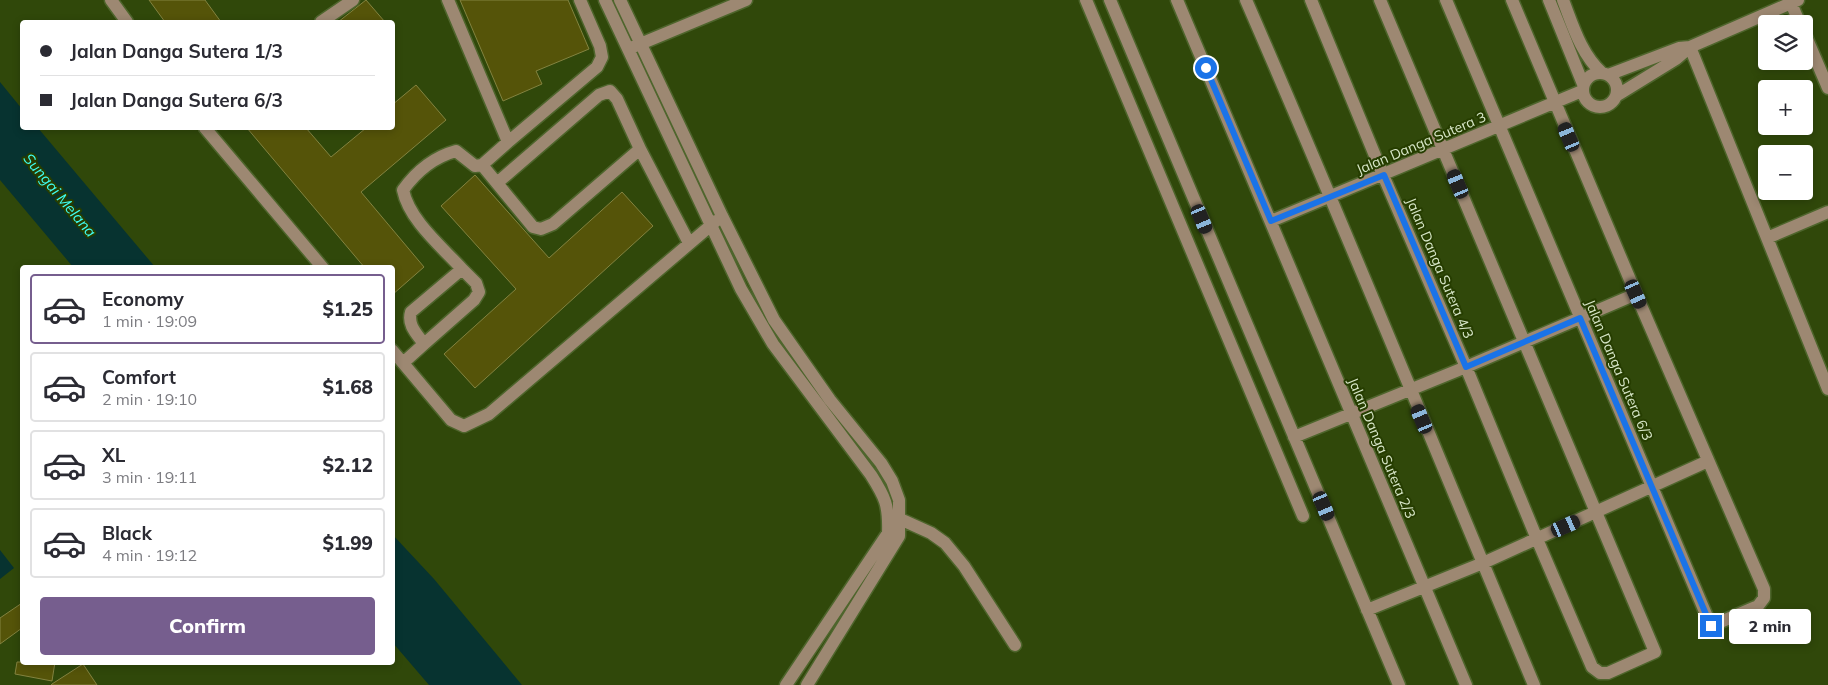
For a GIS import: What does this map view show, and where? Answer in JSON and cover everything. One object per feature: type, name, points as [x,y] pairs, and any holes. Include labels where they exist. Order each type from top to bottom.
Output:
[{"type":"street","points":[[111,0],[126,20]]},
{"type":"street","points":[[324,20],[353,0]]},
{"type":"street","points":[[448,0],[508,142]]},
{"type":"street","points":[[403,362],[474,300],[479,292],[476,283],[413,215],[405,200],[403,190],[423,168],[446,154],[456,151],[475,166],[482,165],[597,66],[602,57],[600,46],[580,0]]},
{"type":"street","points":[[605,0],[741,289],[773,344],[871,475],[885,498],[889,515],[888,533],[786,685]]},
{"type":"street","points":[[620,0],[722,216],[774,320],[830,400],[881,463],[892,481],[899,500],[899,536],[807,685]]},
{"type":"street","points":[[628,49],[746,0]]},
{"type":"street","points":[[1086,0],[1303,516]]},
{"type":"street","points":[[1110,0],[1399,685]]},
{"type":"street","name":"Jalan Danga Sutera 2/3","points":[[1177,0],[1466,685]]},
{"type":"street","points":[[1246,0],[1331,197],[1534,685]]},
{"type":"street","name":"Jalan Danga Sutera 4/3","points":[[1311,0],[1592,667],[1600,673],[1608,673],[1655,652],[1596,512]]},
{"type":"street","points":[[1380,0],[1596,512]]},
{"type":"street","name":"Jalan Danga Sutera 6/3","points":[[1446,0],[1711,626],[1758,606],[1764,598],[1764,589],[1708,461]]},
{"type":"street","points":[[1367,610],[1483,563],[1708,461],[1512,0]]},
{"type":"street","points":[[1549,0],[1583,88],[1586,102],[1597,108],[1609,105],[1616,96],[1676,59],[1690,47],[1795,2],[1798,15]]},
{"type":"street","points":[[1562,0],[1591,63],[1615,82],[1616,96]]},
{"type":"street","points":[[1583,88],[1591,75],[1605,74],[1679,48],[1690,47]]},
{"type":"street","points":[[1690,47],[1828,389]]},
{"type":"street","points":[[1813,53],[1828,88]]},
{"type":"street","name":"Jalan Danga Sutera 3","points":[[1271,221],[1444,150],[1583,88]]},
{"type":"street","points":[[497,183],[599,95],[610,91],[617,99],[640,149],[689,244]]},
{"type":"street","points":[[207,130],[320,265]]},
{"type":"street","points":[[482,165],[534,227],[541,229],[553,224],[640,149]]},
{"type":"street","points":[[1767,238],[1828,212]]},
{"type":"street","points":[[395,353],[452,420],[464,426],[489,414],[722,216]]},
{"type":"street","points":[[424,344],[410,324],[411,312],[462,269]]},
{"type":"street","points":[[1294,437],[1466,367],[1636,294]]},
{"type":"street","points":[[900,519],[945,542],[969,573],[1015,645]]},
{"type":"water","name":"Sungai Melana","points":[[0,82],[20,107],[20,130],[40,130],[153,265],[71,265],[0,180]]},
{"type":"water","points":[[395,537],[434,579],[522,685],[429,685],[395,645]]},
{"type":"water","points":[[0,550],[14,568],[0,579]]},
{"type":"building","points":[[149,0],[205,0],[220,20],[164,20]]},
{"type":"building","points":[[366,0],[383,20],[341,20]]},
{"type":"building","points":[[460,0],[568,0],[589,49],[536,71],[542,84],[503,101]]},
{"type":"building","points":[[416,85],[446,120],[361,192],[424,267],[395,292],[395,265],[362,265],[249,130],[308,130],[331,157],[364,130],[395,130],[395,102]]},
{"type":"building","points":[[475,175],[549,258],[622,192],[653,226],[475,388],[444,354],[516,289],[441,206]]},
{"type":"building","points":[[20,604],[20,629],[0,644],[0,618]]},
{"type":"building","points":[[17,662],[20,662],[20,665],[55,665],[52,681],[15,674]]},
{"type":"building","points":[[84,665],[97,685],[51,685]]},
{"type":"route","points":[[1206,68],[1271,221],[1384,175],[1466,367],[1580,318],[1711,626]]}]
